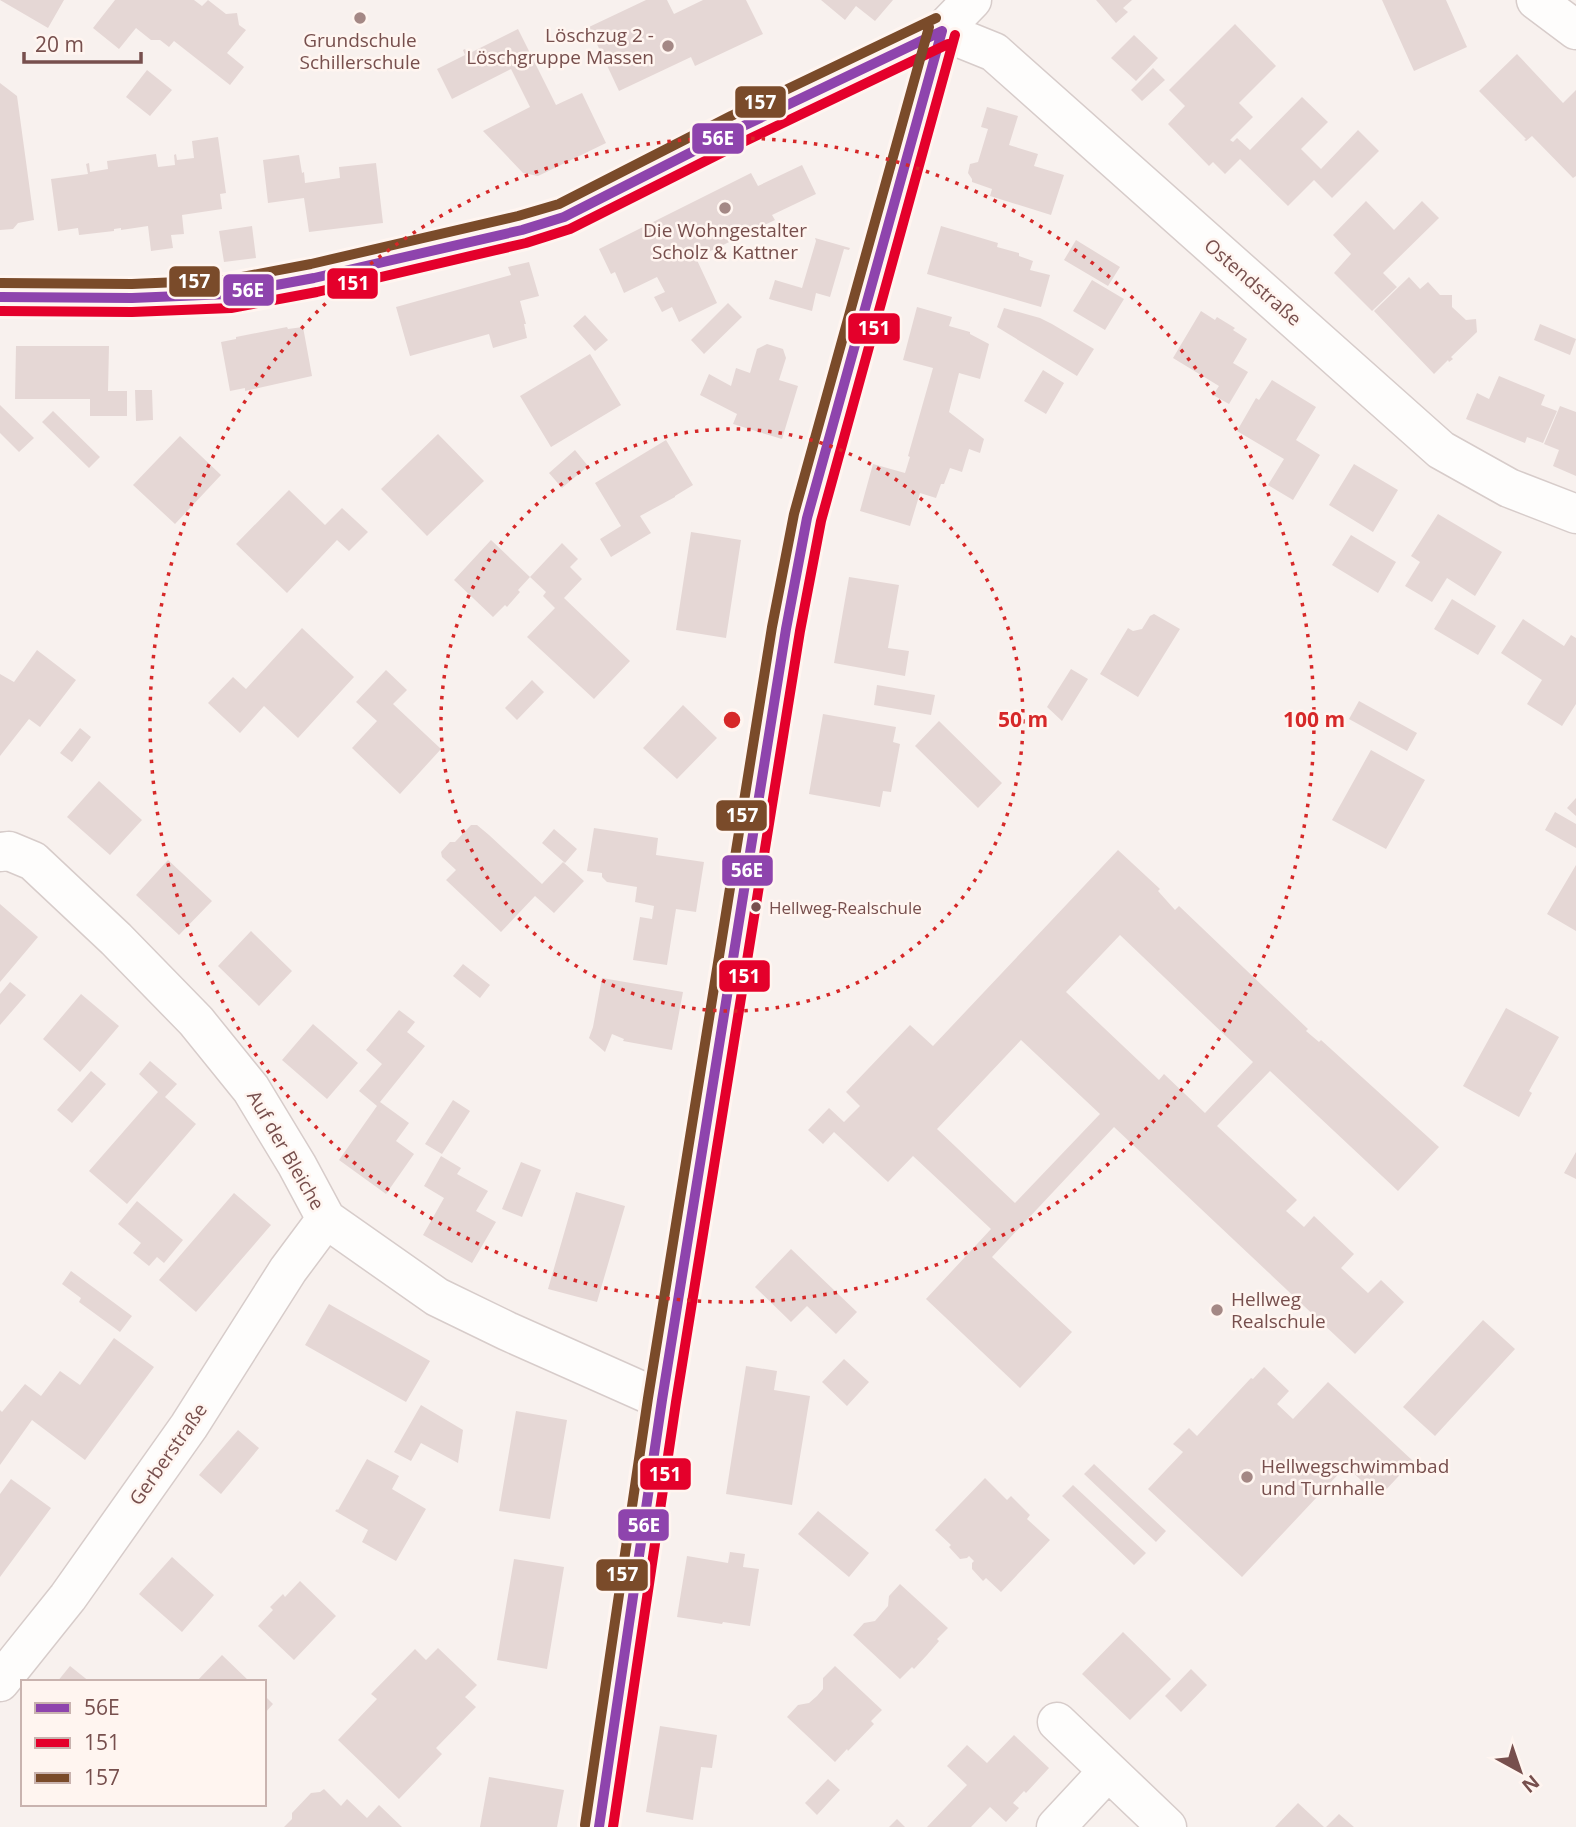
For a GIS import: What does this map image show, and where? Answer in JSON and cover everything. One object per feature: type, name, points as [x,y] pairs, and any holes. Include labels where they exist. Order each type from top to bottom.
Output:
[{"type":"street","points":[[0,297],[132,298],[228,294],[314,278],[522,230],[564,217],[737,129],[942,31],[972,0]]},
{"type":"street","points":[[1536,0],[1576,30]]},
{"type":"street","points":[[598,1827],[662,1400],[786,629],[807,517],[942,31]]},
{"type":"street","name":"Ostendstraße","points":[[942,31],[994,52],[1441,450],[1509,488],[1576,514]]},
{"type":"street","name":"Auf der Bleiche","points":[[0,852],[9,851],[33,861],[116,939],[196,1021],[251,1089],[326,1219],[437,1297],[662,1400]]},
{"type":"street","name":"Gerberstraße","points":[[0,1682],[68,1597],[181,1437],[288,1270],[326,1219]]},
{"type":"street","points":[[1057,1722],[1167,1827]]},
{"type":"street","points":[[1056,1827],[1108,1771]]},
{"type":"building","points":[[0,0],[64,0],[48,28]]},
{"type":"building","points":[[115,0],[194,0],[202,6],[208,0],[226,14],[237,13],[239,25],[246,30],[227,53],[244,67],[230,85],[174,41],[169,47],[160,40],[151,40],[136,28],[119,49],[93,28]]},
{"type":"building","name":"Löschzug 2 - Löschgruppe Massen","points":[[646,0],[667,0],[674,14],[703,0],[746,0],[763,34],[695,66],[691,57],[619,91],[589,27]]},
{"type":"building","points":[[821,0],[893,0],[875,21],[856,6],[845,20]]},
{"type":"building","points":[[1096,0],[1132,0],[1123,8],[1128,12],[1116,23]]},
{"type":"building","points":[[1382,0],[1446,0],[1467,47],[1414,71]]},
{"type":"building","points":[[1235,24],[1276,66],[1239,103],[1253,117],[1230,140],[1233,142],[1237,138],[1250,150],[1302,97],[1328,122],[1301,149],[1321,169],[1358,130],[1379,151],[1332,198],[1314,180],[1288,206],[1240,159],[1225,174],[1213,162],[1209,166],[1168,124],[1185,106],[1169,90]]},
{"type":"building","points":[[518,29],[556,105],[582,93],[606,143],[538,176],[523,173],[483,131],[530,107],[511,69],[452,99],[437,69],[465,55],[465,49],[468,54]]},
{"type":"building","points":[[1134,35],[1158,58],[1136,81],[1111,58]]},
{"type":"building","points":[[1517,54],[1563,103],[1576,90],[1576,176],[1573,178],[1532,136],[1526,141],[1524,140],[1526,139],[1479,91]]},
{"type":"building","points":[[1153,68],[1165,80],[1142,101],[1131,90]]},
{"type":"building","points":[[147,70],[172,90],[150,116],[126,97]]},
{"type":"building","points":[[0,83],[17,96],[34,220],[18,223],[13,229],[0,230]]},
{"type":"building","points":[[987,107],[1018,116],[1009,145],[1038,154],[1034,166],[1064,175],[1051,215],[990,196],[992,189],[972,182],[968,173],[970,164],[978,162],[988,129],[981,127]]},
{"type":"building","points":[[218,137],[226,193],[220,194],[222,209],[182,215],[184,234],[171,235],[173,248],[151,251],[148,226],[79,235],[78,228],[58,231],[51,179],[88,174],[86,164],[89,163],[90,172],[108,169],[107,161],[156,154],[158,167],[175,165],[176,154],[177,160],[194,158],[192,141]]},
{"type":"building","points":[[299,155],[305,183],[340,178],[339,167],[376,163],[383,223],[309,232],[304,198],[268,203],[263,160]]},
{"type":"building","points":[[802,165],[816,194],[772,215],[775,220],[696,258],[717,303],[679,322],[672,307],[662,312],[654,297],[665,292],[657,277],[624,293],[615,272],[611,274],[599,249],[751,173],[758,186]]},
{"type":"building","points":[[1366,201],[1394,230],[1422,201],[1439,218],[1383,273],[1397,287],[1372,311],[1334,273],[1351,254],[1333,235]]},
{"type":"building","points":[[252,226],[256,258],[224,262],[219,231]]},
{"type":"building","points":[[941,226],[998,243],[997,247],[1019,253],[1019,256],[1033,261],[1030,270],[1050,275],[1041,307],[927,274]]},
{"type":"building","points":[[815,238],[850,248],[844,249],[830,297],[816,293],[812,311],[769,299],[775,280],[802,288]]},
{"type":"building","points":[[1076,240],[1120,267],[1108,286],[1064,260]]},
{"type":"building","points":[[529,262],[539,296],[520,301],[527,338],[493,348],[489,334],[410,356],[396,307],[511,275],[508,267]]},
{"type":"building","points":[[1409,277],[1420,289],[1428,282],[1440,295],[1452,295],[1452,307],[1466,320],[1476,319],[1477,332],[1451,357],[1453,359],[1449,362],[1448,360],[1434,374],[1374,311]]},
{"type":"building","points":[[1092,280],[1124,299],[1105,330],[1073,311]]},
{"type":"building","points":[[728,303],[742,317],[704,354],[691,340]]},
{"type":"building","points":[[917,307],[952,317],[949,326],[970,332],[989,344],[980,379],[959,373],[949,412],[984,439],[980,453],[969,449],[962,472],[950,468],[936,498],[920,493],[910,526],[860,511],[873,464],[905,473],[910,457],[908,456],[933,368],[903,360]]},
{"type":"building","points":[[1004,308],[1040,318],[1094,349],[1077,376],[997,327]]},
{"type":"building","points":[[1201,311],[1215,320],[1217,317],[1247,339],[1233,363],[1248,372],[1229,404],[1213,395],[1219,386],[1173,358]]},
{"type":"building","points":[[585,315],[608,340],[595,351],[573,326]]},
{"type":"building","points":[[1540,324],[1576,339],[1570,355],[1534,340]]},
{"type":"building","points":[[287,327],[303,327],[312,376],[245,391],[245,388],[230,391],[221,342]]},
{"type":"building","points":[[767,344],[783,349],[786,358],[779,380],[798,386],[782,439],[733,424],[737,414],[700,395],[709,374],[731,386],[736,368],[750,373],[757,349]]},
{"type":"building","points":[[16,346],[109,346],[108,391],[127,391],[127,416],[90,416],[90,399],[15,399]]},
{"type":"building","points":[[590,354],[621,405],[551,447],[520,396]]},
{"type":"building","points":[[1043,370],[1064,383],[1046,414],[1024,401]]},
{"type":"building","points":[[1499,376],[1545,395],[1541,405],[1557,411],[1543,443],[1527,437],[1525,443],[1466,419],[1477,393],[1489,399]]},
{"type":"building","points":[[1272,380],[1316,407],[1296,440],[1320,455],[1293,500],[1268,485],[1284,459],[1237,431],[1256,398],[1259,400]]},
{"type":"building","points":[[135,390],[152,390],[153,420],[136,421]]},
{"type":"building","points":[[0,405],[34,438],[19,452],[0,433]]},
{"type":"building","points":[[1560,406],[1576,412],[1576,476],[1553,466],[1559,450],[1544,444]]},
{"type":"building","points":[[53,411],[100,457],[89,468],[42,422]]},
{"type":"building","points":[[438,434],[484,481],[427,536],[381,489]]},
{"type":"building","points":[[180,436],[221,475],[175,524],[133,485]]},
{"type":"building","points":[[666,440],[693,485],[640,516],[651,533],[611,557],[600,539],[621,526],[595,483]]},
{"type":"building","points":[[575,450],[588,466],[562,488],[549,473]]},
{"type":"building","points":[[1354,464],[1398,490],[1373,532],[1329,505]]},
{"type":"building","points":[[289,490],[325,525],[342,508],[368,532],[349,551],[337,540],[287,593],[236,544]]},
{"type":"building","points":[[1438,514],[1502,552],[1475,596],[1447,578],[1432,602],[1405,586],[1420,562],[1411,556]]},
{"type":"building","points":[[691,532],[741,540],[726,638],[676,630]]},
{"type":"building","points":[[1351,535],[1396,562],[1378,593],[1332,565]]},
{"type":"building","points":[[491,540],[530,577],[507,607],[505,605],[493,617],[454,580]]},
{"type":"building","points":[[562,543],[578,559],[570,567],[582,579],[564,598],[630,661],[594,699],[527,637],[555,608],[543,596],[546,592],[530,577]]},
{"type":"building","points":[[849,577],[899,585],[888,648],[909,651],[905,676],[834,663]]},
{"type":"building","points":[[1452,599],[1496,626],[1478,655],[1434,629]]},
{"type":"building","points":[[1154,614],[1180,629],[1138,697],[1100,674],[1128,628],[1133,631],[1142,629]]},
{"type":"building","points":[[1523,619],[1564,646],[1571,635],[1576,638],[1576,704],[1562,726],[1527,704],[1542,680],[1501,653]]},
{"type":"building","points":[[302,628],[354,677],[298,738],[264,706],[240,733],[208,703],[233,677],[246,689]]},
{"type":"building","points":[[37,650],[76,680],[40,727],[29,719],[0,756],[0,674],[14,682]]},
{"type":"building","points":[[1071,669],[1088,679],[1062,721],[1047,707]]},
{"type":"building","points":[[386,670],[407,690],[393,704],[441,749],[400,794],[352,748],[377,721],[356,702]]},
{"type":"building","points":[[532,680],[544,692],[517,720],[505,708]]},
{"type":"building","points":[[877,685],[935,695],[931,715],[874,705]]},
{"type":"building","points":[[1359,701],[1417,733],[1407,751],[1349,719]]},
{"type":"building","points":[[683,705],[717,738],[677,779],[643,748]]},
{"type":"building","points":[[823,714],[896,727],[893,742],[900,744],[891,792],[883,791],[880,807],[809,794]]},
{"type":"building","points":[[939,721],[1002,783],[978,808],[915,746]]},
{"type":"building","points":[[80,728],[91,737],[72,762],[60,753]]},
{"type":"building","points":[[1371,750],[1425,780],[1386,849],[1332,820]]},
{"type":"building","points":[[99,781],[142,820],[110,855],[67,817]]},
{"type":"building","points":[[1576,798],[1576,816],[1567,808]]},
{"type":"building","points":[[1555,812],[1576,824],[1576,848],[1545,830]]},
{"type":"building","points":[[471,825],[477,825],[542,884],[563,862],[584,881],[554,913],[535,896],[501,932],[446,880],[456,870],[442,857],[441,852]]},
{"type":"building","points":[[594,828],[658,838],[656,855],[704,862],[696,912],[676,909],[667,965],[633,960],[640,917],[652,919],[654,906],[635,902],[637,887],[607,882],[602,873],[587,871]]},
{"type":"building","points":[[554,829],[577,849],[565,863],[542,843]]},
{"type":"building","points":[[1118,850],[1160,889],[1158,891],[1175,910],[1179,906],[1308,1029],[1306,1031],[1319,1042],[1321,1040],[1439,1147],[1398,1191],[1270,1071],[1217,1126],[1297,1200],[1286,1211],[1304,1227],[1314,1216],[1354,1254],[1341,1268],[1368,1293],[1381,1280],[1404,1302],[1355,1354],[1114,1127],[992,1257],[1072,1332],[1020,1388],[926,1299],[991,1229],[913,1156],[888,1182],[834,1132],[823,1144],[808,1130],[829,1108],[844,1122],[860,1106],[846,1092],[910,1025],[933,1046]],"holes":[[[1120,935],[1253,1062],[1205,1113],[1164,1074],[1159,1080],[1066,992]],[[1021,1040],[1100,1114],[1015,1203],[937,1129]]]},
{"type":"building","points":[[168,860],[212,901],[179,935],[136,895]]},
{"type":"building","points":[[1576,865],[1576,931],[1547,914]]},
{"type":"building","points":[[0,904],[38,937],[0,982]]},
{"type":"building","points":[[251,931],[292,971],[259,1006],[218,966]]},
{"type":"building","points":[[463,964],[490,985],[480,998],[453,976]]},
{"type":"building","points":[[602,978],[683,992],[672,1050],[623,1041],[624,1039],[612,1034],[605,1052],[589,1038]]},
{"type":"building","points":[[10,982],[26,995],[0,1025],[0,994]]},
{"type":"building","points":[[81,994],[119,1026],[80,1072],[43,1039]]},
{"type":"building","points":[[1506,1008],[1559,1037],[1529,1091],[1532,1093],[1519,1117],[1463,1086]]},
{"type":"building","points":[[399,1010],[415,1022],[407,1032],[425,1046],[380,1102],[409,1123],[396,1141],[414,1154],[386,1194],[339,1160],[377,1106],[359,1091],[382,1064],[366,1050]]},
{"type":"building","points":[[313,1024],[358,1063],[327,1099],[282,1060]]},
{"type":"building","points":[[150,1061],[177,1084],[165,1097],[196,1124],[127,1204],[89,1171],[158,1092],[139,1074]]},
{"type":"building","points":[[91,1071],[106,1084],[72,1123],[57,1110]]},
{"type":"building","points":[[453,1100],[470,1111],[442,1154],[425,1144]]},
{"type":"building","points":[[1576,1152],[1576,1179],[1564,1173]]},
{"type":"building","points":[[441,1156],[461,1168],[457,1174],[488,1191],[476,1211],[496,1222],[472,1263],[423,1235],[444,1198],[424,1186]]},
{"type":"building","points":[[521,1162],[541,1170],[522,1217],[502,1209]]},
{"type":"building","points":[[576,1192],[625,1206],[597,1302],[548,1289]]},
{"type":"building","points":[[234,1193],[271,1225],[196,1312],[159,1280]]},
{"type":"building","points":[[137,1201],[183,1240],[164,1263],[157,1257],[149,1266],[133,1253],[141,1243],[118,1224]]},
{"type":"building","points":[[791,1249],[857,1312],[836,1334],[807,1306],[791,1322],[755,1287]]},
{"type":"building","points":[[71,1271],[132,1316],[120,1332],[79,1302],[81,1298],[62,1284]]},
{"type":"building","points":[[329,1304],[430,1361],[406,1402],[305,1345]]},
{"type":"building","points":[[1483,1320],[1515,1349],[1435,1436],[1403,1407]]},
{"type":"building","points":[[114,1338],[154,1367],[85,1460],[32,1420],[0,1465],[0,1410],[2,1412],[25,1384],[41,1396],[60,1371],[80,1385]]},
{"type":"building","points":[[844,1359],[869,1382],[847,1406],[822,1382]]},
{"type":"building","points":[[746,1366],[777,1371],[774,1390],[810,1396],[792,1505],[726,1494]]},
{"type":"building","name":"Hellwegschwimmbad und Turnhalle","points":[[1264,1367],[1289,1391],[1277,1404],[1293,1419],[1328,1382],[1413,1461],[1379,1497],[1346,1466],[1242,1577],[1148,1489],[1183,1452],[1173,1444],[1189,1428],[1197,1436]]},
{"type":"building","points":[[421,1405],[463,1430],[458,1463],[421,1443],[411,1461],[394,1452]]},
{"type":"building","points":[[516,1411],[567,1420],[550,1519],[499,1511]]},
{"type":"building","points":[[238,1430],[259,1448],[221,1494],[199,1475]]},
{"type":"building","points":[[367,1459],[399,1476],[392,1489],[426,1509],[396,1561],[362,1542],[368,1530],[335,1511]]},
{"type":"building","points":[[1094,1464],[1166,1531],[1156,1542],[1084,1474]]},
{"type":"building","points":[[985,1478],[1007,1500],[1011,1496],[1030,1515],[1027,1519],[1050,1540],[1001,1592],[986,1578],[983,1581],[972,1569],[974,1561],[969,1556],[960,1559],[949,1547],[951,1545],[935,1530]]},
{"type":"building","points":[[11,1479],[51,1508],[0,1577],[0,1494]]},
{"type":"building","points":[[1073,1485],[1146,1553],[1134,1565],[1062,1496]]},
{"type":"building","points":[[818,1511],[869,1553],[849,1577],[798,1534]]},
{"type":"building","points":[[730,1552],[745,1554],[743,1567],[759,1569],[750,1626],[677,1617],[687,1556],[728,1563]]},
{"type":"building","points":[[172,1557],[214,1595],[182,1632],[139,1594]]},
{"type":"building","points":[[514,1559],[564,1567],[547,1669],[497,1660]]},
{"type":"building","points":[[300,1581],[336,1616],[294,1660],[258,1626],[273,1610],[270,1607],[283,1594],[285,1597]]},
{"type":"building","points":[[900,1584],[948,1628],[914,1669],[912,1667],[900,1679],[853,1635],[864,1623],[875,1621],[888,1606],[889,1596]]},
{"type":"building","points":[[1123,1632],[1171,1679],[1130,1720],[1082,1674]]},
{"type":"building","points":[[438,1648],[477,1685],[465,1697],[476,1707],[436,1748],[442,1754],[399,1799],[338,1740],[377,1699],[371,1694],[415,1649],[426,1660]]},
{"type":"building","points":[[222,1655],[248,1680],[198,1680]]},
{"type":"building","points":[[70,1666],[88,1680],[59,1680]]},
{"type":"building","points":[[835,1666],[882,1710],[871,1721],[874,1724],[835,1762],[787,1717],[798,1705],[809,1703],[817,1696],[823,1689],[823,1678]]},
{"type":"building","points":[[1191,1669],[1207,1685],[1181,1712],[1165,1696]]},
{"type":"building","points":[[266,1697],[273,1704],[266,1712]]},
{"type":"building","points":[[660,1726],[717,1735],[712,1768],[701,1767],[693,1820],[646,1812]]},
{"type":"building","points":[[1014,1735],[1049,1768],[1013,1803],[1019,1808],[1006,1822],[990,1807],[971,1827],[927,1827],[967,1785],[947,1766],[967,1745],[987,1763]]},
{"type":"building","points":[[489,1777],[564,1790],[557,1827],[480,1827]]},
{"type":"building","points":[[828,1779],[840,1790],[817,1815],[805,1803]]},
{"type":"building","points":[[324,1789],[341,1806],[347,1799],[367,1818],[379,1805],[402,1827],[284,1827],[292,1819],[292,1813],[311,1793]]},
{"type":"building","points":[[1298,1803],[1324,1827],[1275,1827]]},
{"type":"building","points":[[1339,1814],[1354,1827],[1326,1827]]},
{"type":"building","points":[[897,1819],[905,1827],[889,1827]]},
{"type":"transit line","name":"157","points":[[0,283],[132,284],[226,280],[311,264],[518,216],[559,204],[731,116],[936,18]]},
{"type":"transit line","name":"157","points":[[585,1825],[648,1398],[772,627],[794,514],[929,27]]},
{"type":"transit line","name":"56E","points":[[0,297],[132,298],[228,294],[314,278],[522,230],[564,217],[737,129],[942,31]]},
{"type":"transit line","name":"56E","points":[[599,1827],[662,1400],[786,629],[807,518],[942,31]]},
{"type":"transit line","name":"151","points":[[613,1827],[676,1402],[800,631],[821,521],[955,35]]},
{"type":"transit line","name":"151","points":[[0,311],[132,312],[231,308],[317,292],[526,243],[570,229],[948,44]]},
{"type":"place","name":"Grundschule Schillerschule","points":[[360,18]]},
{"type":"place","name":"Löschzug 2 - Löschgruppe Massen","points":[[668,46]]},
{"type":"place","name":"Die Wohngestalter Scholz & Kattner","points":[[725,208]]},
{"type":"place","name":"Hellweg-Realschule","points":[[756,907]]},
{"type":"place","name":"Hellweg Realschule","points":[[1217,1310]]},
{"type":"place","name":"Hellwegschwimmbad und Turnhalle","points":[[1247,1477]]}]
